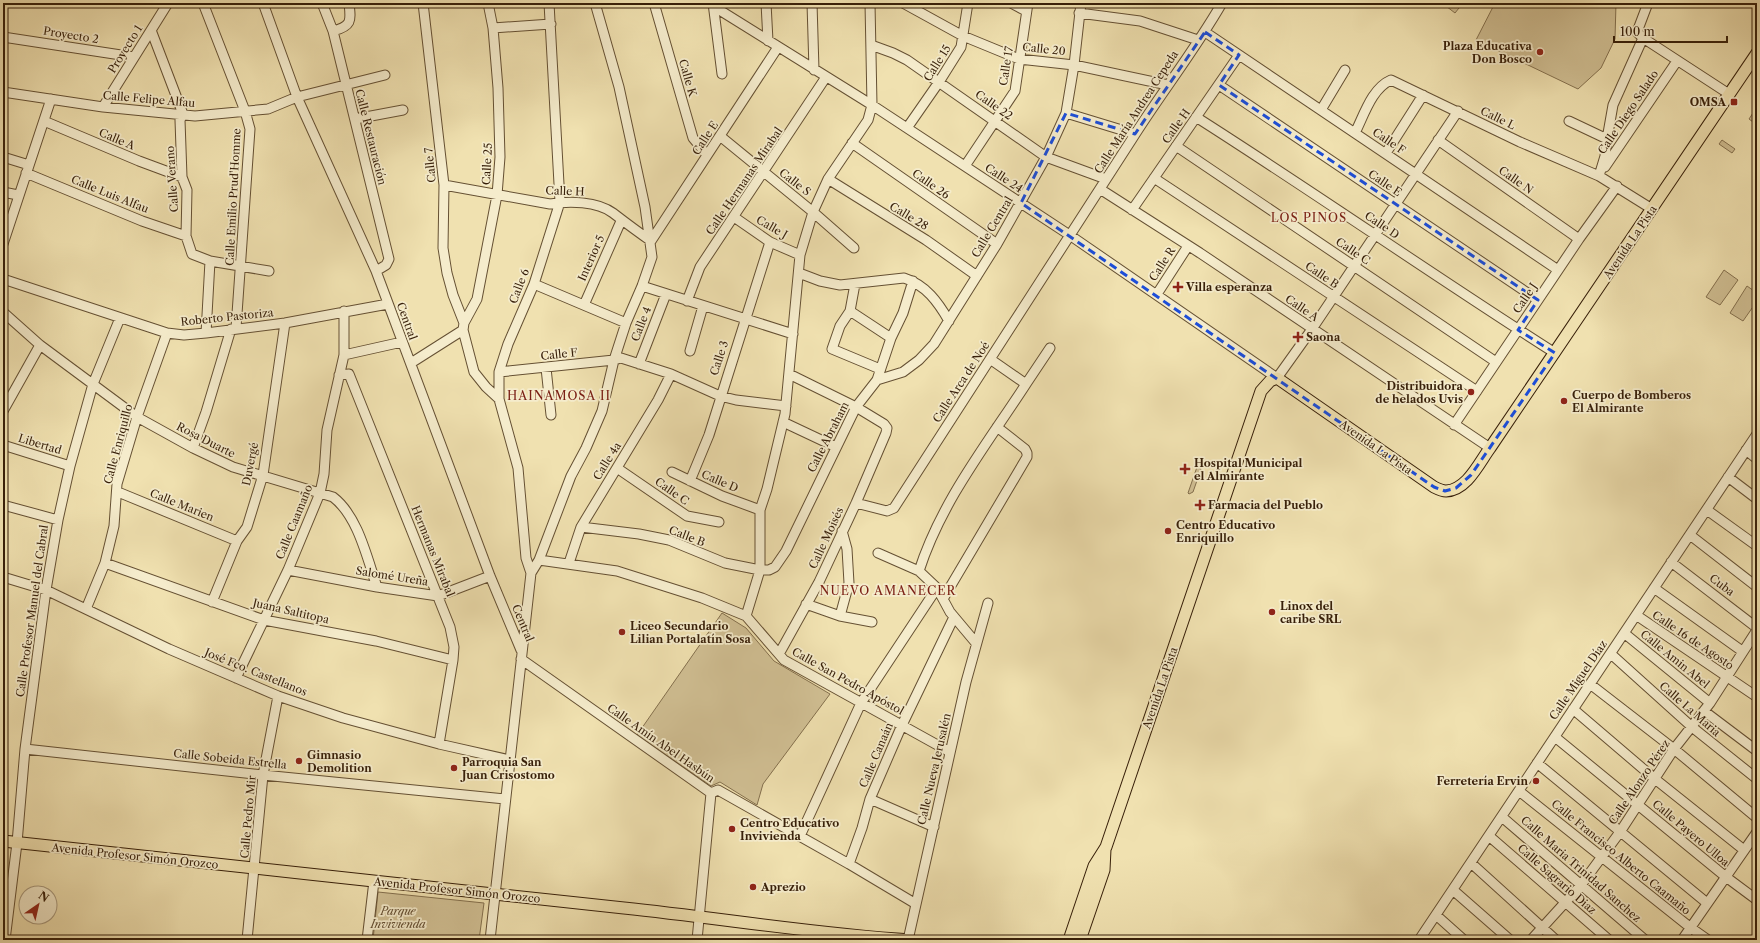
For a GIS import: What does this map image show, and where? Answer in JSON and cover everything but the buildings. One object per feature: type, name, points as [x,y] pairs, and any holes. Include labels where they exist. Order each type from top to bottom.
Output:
[{"type":"main road","name":"Avenida La Pista","points":[[1069,940],[1094,866],[1106,847],[1261,390],[1270,381],[1277,378],[1434,487],[1445,491],[1456,488],[1471,475],[1490,448],[1757,53]]},
{"type":"main road","name":"Avenida Profesor Simón Orozco","points":[[3,841],[700,916],[851,936],[910,940]]},
{"type":"main road","name":"Avenida La Pista","points":[[1080,940],[1104,870],[1106,847]]},
{"type":"street","name":"Proyecto 1","points":[[103,107],[168,3]]},
{"type":"street","name":"Calle Emilio Prud'Homme","points":[[193,448],[234,328],[241,267],[245,183],[250,129],[245,111],[203,3]]},
{"type":"street","name":"Central","points":[[262,3],[297,98],[376,271],[521,655]]},
{"type":"street","name":"Calle Restauración","points":[[322,3],[333,31],[389,259],[386,265],[376,271]]},
{"type":"street","points":[[333,31],[344,28],[348,24],[350,19],[349,3]]},
{"type":"street","name":"Calle 7","points":[[423,3],[444,185],[444,254],[453,295],[464,327],[474,372],[486,388],[499,399]]},
{"type":"street","name":"Calle 25","points":[[464,327],[477,298],[497,195],[500,157],[498,88],[494,28],[488,3]]},
{"type":"street","name":"Calle 6","points":[[531,573],[526,558],[518,468],[499,399],[499,372],[508,344],[534,284],[560,202],[549,3]]},
{"type":"street","points":[[490,940],[531,573],[539,560],[571,476],[586,448],[602,411],[618,359],[626,322],[642,286],[652,257],[651,241],[619,87],[594,3]]},
{"type":"street","name":"Calle K","points":[[654,3],[693,138],[708,155]]},
{"type":"street","points":[[766,3],[768,40]]},
{"type":"street","points":[[812,3],[814,70]]},
{"type":"street","points":[[746,616],[760,570],[760,510],[767,489],[784,422],[800,255],[813,212],[828,179],[868,120],[872,105],[870,3]]},
{"type":"street","name":"Calle 20","points":[[903,3],[964,36],[1019,60],[1074,64],[1168,85]]},
{"type":"street","name":"Calle 15","points":[[907,128],[961,47],[964,36],[968,3]]},
{"type":"street","points":[[1011,3],[1027,7]]},
{"type":"street","name":"Calle Central","points":[[877,380],[903,372],[919,360],[934,344],[997,244],[1046,157],[1066,113],[1074,64],[1081,3]]},
{"type":"street","name":"Calle María Andrea Cepeda","points":[[1071,236],[1135,134],[1198,40],[1205,32],[1222,3]]},
{"type":"street","points":[[1648,3],[1637,32],[1643,38],[1677,61],[1729,94]]},
{"type":"street","points":[[713,4],[722,74]]},
{"type":"street","name":"Calle 24","points":[[713,4],[814,70],[872,105],[1071,236],[1277,378]]},
{"type":"street","name":"Calle 17","points":[[965,166],[1015,91],[1027,7]]},
{"type":"street","points":[[1080,13],[1140,21],[1198,40]]},
{"type":"street","points":[[494,28],[551,24]]},
{"type":"street","name":"Calle Verano","points":[[151,30],[183,114],[180,120],[182,177],[186,190],[186,236],[193,255],[210,261],[269,271]]},
{"type":"street","name":"Calle F","points":[[1205,32],[1558,270]]},
{"type":"street","name":"Proyecto 2","points":[[3,37],[134,57]]},
{"type":"street","points":[[1599,176],[1605,156],[1614,105],[1643,38]]},
{"type":"street","name":"Calle 22","points":[[871,45],[907,60],[1046,157],[1106,179]]},
{"type":"street","name":"Calle E","points":[[651,241],[778,47]]},
{"type":"street","name":"Calle H","points":[[1132,210],[1239,55]]},
{"type":"street","name":"Calle Diego Salado","points":[[1599,176],[1677,61]]},
{"type":"street","points":[[1321,110],[1345,70]]},
{"type":"street","name":"Calle Felipe Alfau","points":[[3,92],[103,107],[195,116],[268,109],[297,98],[385,75]]},
{"type":"street","name":"Calle Hermanas Mirabal","points":[[687,301],[700,267],[826,77]]},
{"type":"street","name":"Calle L","points":[[1355,132],[1377,91],[1384,83],[1390,80],[1458,111],[1520,142],[1599,176],[1652,209]]},
{"type":"street","name":"Calle E","points":[[1219,85],[1538,300]]},
{"type":"street","points":[[1386,153],[1423,95]]},
{"type":"street","points":[[3,244],[51,99]]},
{"type":"street","points":[[355,119],[403,110]]},
{"type":"street","points":[[1277,378],[1312,329],[1458,111]]},
{"type":"street","points":[[1066,113],[1135,134]]},
{"type":"street","name":"Calle D","points":[[1196,117],[1290,177],[1518,330],[1555,353]]},
{"type":"street","name":"Calle A","points":[[44,121],[182,177]]},
{"type":"street","points":[[1569,122],[1607,138]]},
{"type":"street","name":"Calle S","points":[[720,136],[763,173],[813,212],[854,248]]},
{"type":"street","name":"Calle N","points":[[1438,140],[1579,239]]},
{"type":"street","name":"Calle 26","points":[[852,144],[997,244]]},
{"type":"street","name":"Calle C","points":[[1176,146],[1496,362]]},
{"type":"street","name":"Calle Luis Alfau","points":[[3,157],[142,221],[186,236]]},
{"type":"street","name":"Calle B","points":[[1154,178],[1477,391]]},
{"type":"street","name":"Calle 28","points":[[828,179],[926,240],[977,276]]},
{"type":"street","name":"Calle H","points":[[444,185],[550,204],[560,202],[595,204],[613,213],[621,221],[651,241]]},
{"type":"street","name":"Calle J","points":[[1454,425],[1579,239],[1617,186]]},
{"type":"street","name":"Calle A","points":[[1100,189],[1188,246],[1490,448]]},
{"type":"street","points":[[3,192],[18,195]]},
{"type":"street","name":"Calle J","points":[[734,217],[770,242],[800,255]]},
{"type":"street","name":"Interior 5","points":[[584,305],[621,221]]},
{"type":"street","name":"Calle Arca de Noé","points":[[856,503],[887,512],[894,508],[1071,236]]},
{"type":"street","name":"Calle 3","points":[[690,481],[709,435],[720,396],[770,242]]},
{"type":"street","name":"Calle R","points":[[1157,294],[1188,246]]},
{"type":"street","points":[[206,333],[210,261]]},
{"type":"street","points":[[799,273],[833,284],[855,284],[904,278],[913,280],[930,293],[949,321]]},
{"type":"street","name":"Roberto Pastoriza","points":[[3,279],[167,333],[184,335],[285,323],[388,304]]},
{"type":"street","name":"Calle Abraham","points":[[760,570],[770,570],[775,567],[780,560],[856,407],[877,380],[891,338],[903,313],[913,280]]},
{"type":"street","points":[[534,284],[626,322]]},
{"type":"street","points":[[855,284],[850,311],[840,326],[832,349],[880,368]]},
{"type":"street","points":[[642,286],[793,334]]},
{"type":"street","name":"Calle 4","points":[[639,364],[666,294]]},
{"type":"street","points":[[690,351],[703,306]]},
{"type":"street","name":"Calle Caamaño","points":[[236,678],[288,570],[320,494],[324,474],[327,430],[344,374],[344,311]]},
{"type":"street","points":[[850,311],[891,338]]},
{"type":"street","name":"Rosa Duarte","points":[[3,312],[40,345],[137,417],[193,448],[232,467],[333,497],[342,504],[348,513],[363,547],[377,587]]},
{"type":"street","name":"Calle Profesor Manuel del Cabral","points":[[5,940],[17,843],[25,749],[46,590],[58,520],[70,466],[93,384],[120,318]]},
{"type":"street","name":"Duvergé","points":[[212,602],[237,541],[247,527],[262,475],[285,323]]},
{"type":"street","points":[[410,362],[464,327]]},
{"type":"street","name":"Calle Enriquillo","points":[[86,609],[104,563],[114,526],[118,492],[117,484],[137,417],[167,333]]},
{"type":"street","points":[[344,355],[402,342]]},
{"type":"street","points":[[3,411],[40,345]]},
{"type":"street","points":[[919,571],[926,549],[951,498],[1050,348]]},
{"type":"street","points":[[618,359],[671,374],[720,396],[736,400],[786,406]]},
{"type":"street","name":"Calle F","points":[[499,372],[618,359]]},
{"type":"street","points":[[990,359],[1026,384]]},
{"type":"street","points":[[546,368],[551,415]]},
{"type":"street","name":"Hermanas Mirabal","points":[[344,374],[450,627],[454,647],[454,660],[439,744]]},
{"type":"street","name":"Calle 4a","points":[[569,563],[581,527],[658,400],[671,374]]},
{"type":"street","points":[[789,374],[856,407]]},
{"type":"street","name":"Calle Moisés","points":[[779,654],[842,532],[886,433],[887,428],[884,424],[856,407]]},
{"type":"street","points":[[784,422],[836,447]]},
{"type":"street","points":[[943,599],[1027,457],[1025,449],[997,428]]},
{"type":"street","name":"Calle Miguel Díaz","points":[[1420,940],[1757,434]]},
{"type":"street","name":"Libertad","points":[[3,445],[70,466]]},
{"type":"street","points":[[1746,450],[1757,459]]},
{"type":"street","name":"Calle C","points":[[617,468],[687,516],[719,522]]},
{"type":"street","name":"Calle D","points":[[672,472],[722,496],[760,510]]},
{"type":"street","points":[[1728,477],[1757,499]]},
{"type":"street","name":"Calle Marien","points":[[118,492],[237,541]]},
{"type":"street","points":[[3,505],[58,520]]},
{"type":"street","points":[[1707,510],[1757,546]]},
{"type":"street","name":"Calle B","points":[[581,527],[639,534],[669,540],[725,563],[760,570]]},
{"type":"street","points":[[840,616],[848,584],[847,549],[842,532]]},
{"type":"street","points":[[1690,535],[1757,587]]},
{"type":"street","points":[[878,553],[919,571],[937,588],[954,616],[976,643]]},
{"type":"street","name":"Calle San Pedro Apóstol","points":[[539,560],[569,563],[617,571],[702,598],[746,616],[784,660],[950,752]]},
{"type":"street","name":"Cuba","points":[[1672,562],[1756,634]]},
{"type":"street","name":"Juana Saltitopa","points":[[104,563],[264,620],[376,641],[454,660]]},
{"type":"street","name":"Salomé Ureña","points":[[288,570],[377,587],[438,596],[490,576]]},
{"type":"street","name":"José Fco. Castellanos","points":[[3,576],[46,590],[169,649],[278,696],[343,718],[439,744],[510,760]]},
{"type":"street","points":[[800,836],[861,703],[937,588]]},
{"type":"street","points":[[1654,588],[1742,652]]},
{"type":"street","points":[[806,604],[840,616],[872,622]]},
{"type":"street","name":"Calle Nueva Jerusalén","points":[[910,940],[916,904],[950,752],[976,643],[988,604]]},
{"type":"street","name":"Calle 16 de Agosto","points":[[1636,615],[1757,697]]},
{"type":"street","name":"Calle Canaán","points":[[849,864],[862,828],[870,799],[902,725],[954,616]]},
{"type":"street","name":"Calle Amin Abel","points":[[1624,633],[1710,702]]},
{"type":"street","name":"Calle Alonzo Pérez","points":[[1531,940],[1581,884],[1620,832],[1674,749],[1692,728],[1742,652],[1756,634]]},
{"type":"street","name":"Calle La Maria","points":[[1610,654],[1692,728],[1757,778]]},
{"type":"street","name":"Calle Amín Abel Hasbún","points":[[521,655],[711,793],[718,790],[849,864],[916,904]]},
{"type":"street","points":[[1590,684],[1674,749],[1757,818]]},
{"type":"street","name":"Calle Pedro Mir","points":[[247,940],[263,775],[278,696]]},
{"type":"street","points":[[1573,710],[1655,779],[1744,850]]},
{"type":"street","points":[[1704,711],[1757,751]]},
{"type":"street","name":"Calle Payero Ulloa","points":[[1555,737],[1726,877],[1757,900]]},
{"type":"street","name":"Calle Sobeida Estrella","points":[[25,749],[263,775],[505,799]]},
{"type":"street","points":[[1537,763],[1707,904]]},
{"type":"street","name":"Calle Francisco Alberto Caamaño","points":[[1519,791],[1690,928],[1708,940]]},
{"type":"street","points":[[697,940],[711,793]]},
{"type":"street","points":[[870,799],[934,827]]},
{"type":"street","name":"Calle Maria Trinidad Sanchez","points":[[1502,817],[1645,940]]},
{"type":"street","points":[[1682,940],[1756,835]]},
{"type":"street","name":"Calle Sagrario Diaz","points":[[1489,836],[1609,940]]},
{"type":"street","points":[[1471,863],[1556,940]]},
{"type":"street","points":[[367,940],[374,881]]},
{"type":"street","points":[[1453,890],[1510,940]]},
{"type":"street","points":[[1436,915],[1464,940]]},
{"type":"highlighted area","points":[[1205,32],[1239,55],[1219,85],[1538,300],[1518,330],[1555,353],[1471,475],[1456,488],[1445,491],[1434,487],[1021,203],[1066,113],[1135,134]]},
{"type":"green space","points":[[1442,3],[1463,3],[1455,13]]},
{"type":"green space","points":[[1495,3],[1616,3],[1615,39],[1601,68],[1578,89],[1476,40]]},
{"type":"green space","points":[[1757,107],[1757,125],[1749,119]]},
{"type":"green space","points":[[1722,140],[1735,149],[1732,153],[1719,144]]},
{"type":"green space","points":[[1724,270],[1738,280],[1720,305],[1706,297]]},
{"type":"green space","points":[[1747,286],[1757,293],[1757,301],[1743,321],[1730,313]]},
{"type":"green space","points":[[1197,467],[1201,469],[1193,492],[1189,494],[1188,493]]},
{"type":"green space","points":[[722,613],[746,628],[774,661],[830,694],[763,784],[757,805],[720,782],[711,786],[637,735]]},
{"type":"green space","name":"Parque Invivienda","points":[[378,892],[484,903],[479,940],[373,940]]},
{"type":"place","name":"Plaza Educativa Don Bosco","points":[[1540,52]]},
{"type":"place","name":"OMSA","points":[[1734,102]]},
{"type":"place","name":"Villa esperanza","points":[[1178,287]]},
{"type":"place","name":"Saona","points":[[1298,337]]},
{"type":"place","name":"Distribuidora de helados Uvis","points":[[1471,392]]},
{"type":"place","name":"Cuerpo de Bomberos El Almirante","points":[[1564,401]]},
{"type":"place","name":"Hospital Municipal el Almirante","points":[[1185,469]]},
{"type":"place","name":"Farmacia del Pueblo","points":[[1200,505]]},
{"type":"place","name":"Centro Educativo Enriquillo","points":[[1168,531]]},
{"type":"place","name":"Linox del caribe SRL","points":[[1272,612]]},
{"type":"place","name":"Liceo Secundario Lilian Portalatín Sosa","points":[[622,632]]},
{"type":"place","name":"Gimnasio Demolition","points":[[299,761]]},
{"type":"place","name":"Parroquia San Juan Crisostomo","points":[[454,768]]},
{"type":"place","name":"Ferretería Ervin","points":[[1536,781]]},
{"type":"place","name":"Centro Educativo Invivienda","points":[[732,829]]},
{"type":"place","name":"Aprezio","points":[[753,887]]},
{"type":"district","name":"LOS PINOS","points":[[1309,218]]},
{"type":"district","name":"HAINAMOSA II","points":[[559,396]]},
{"type":"district","name":"NUEVO AMANECER","points":[[888,591]]}]
